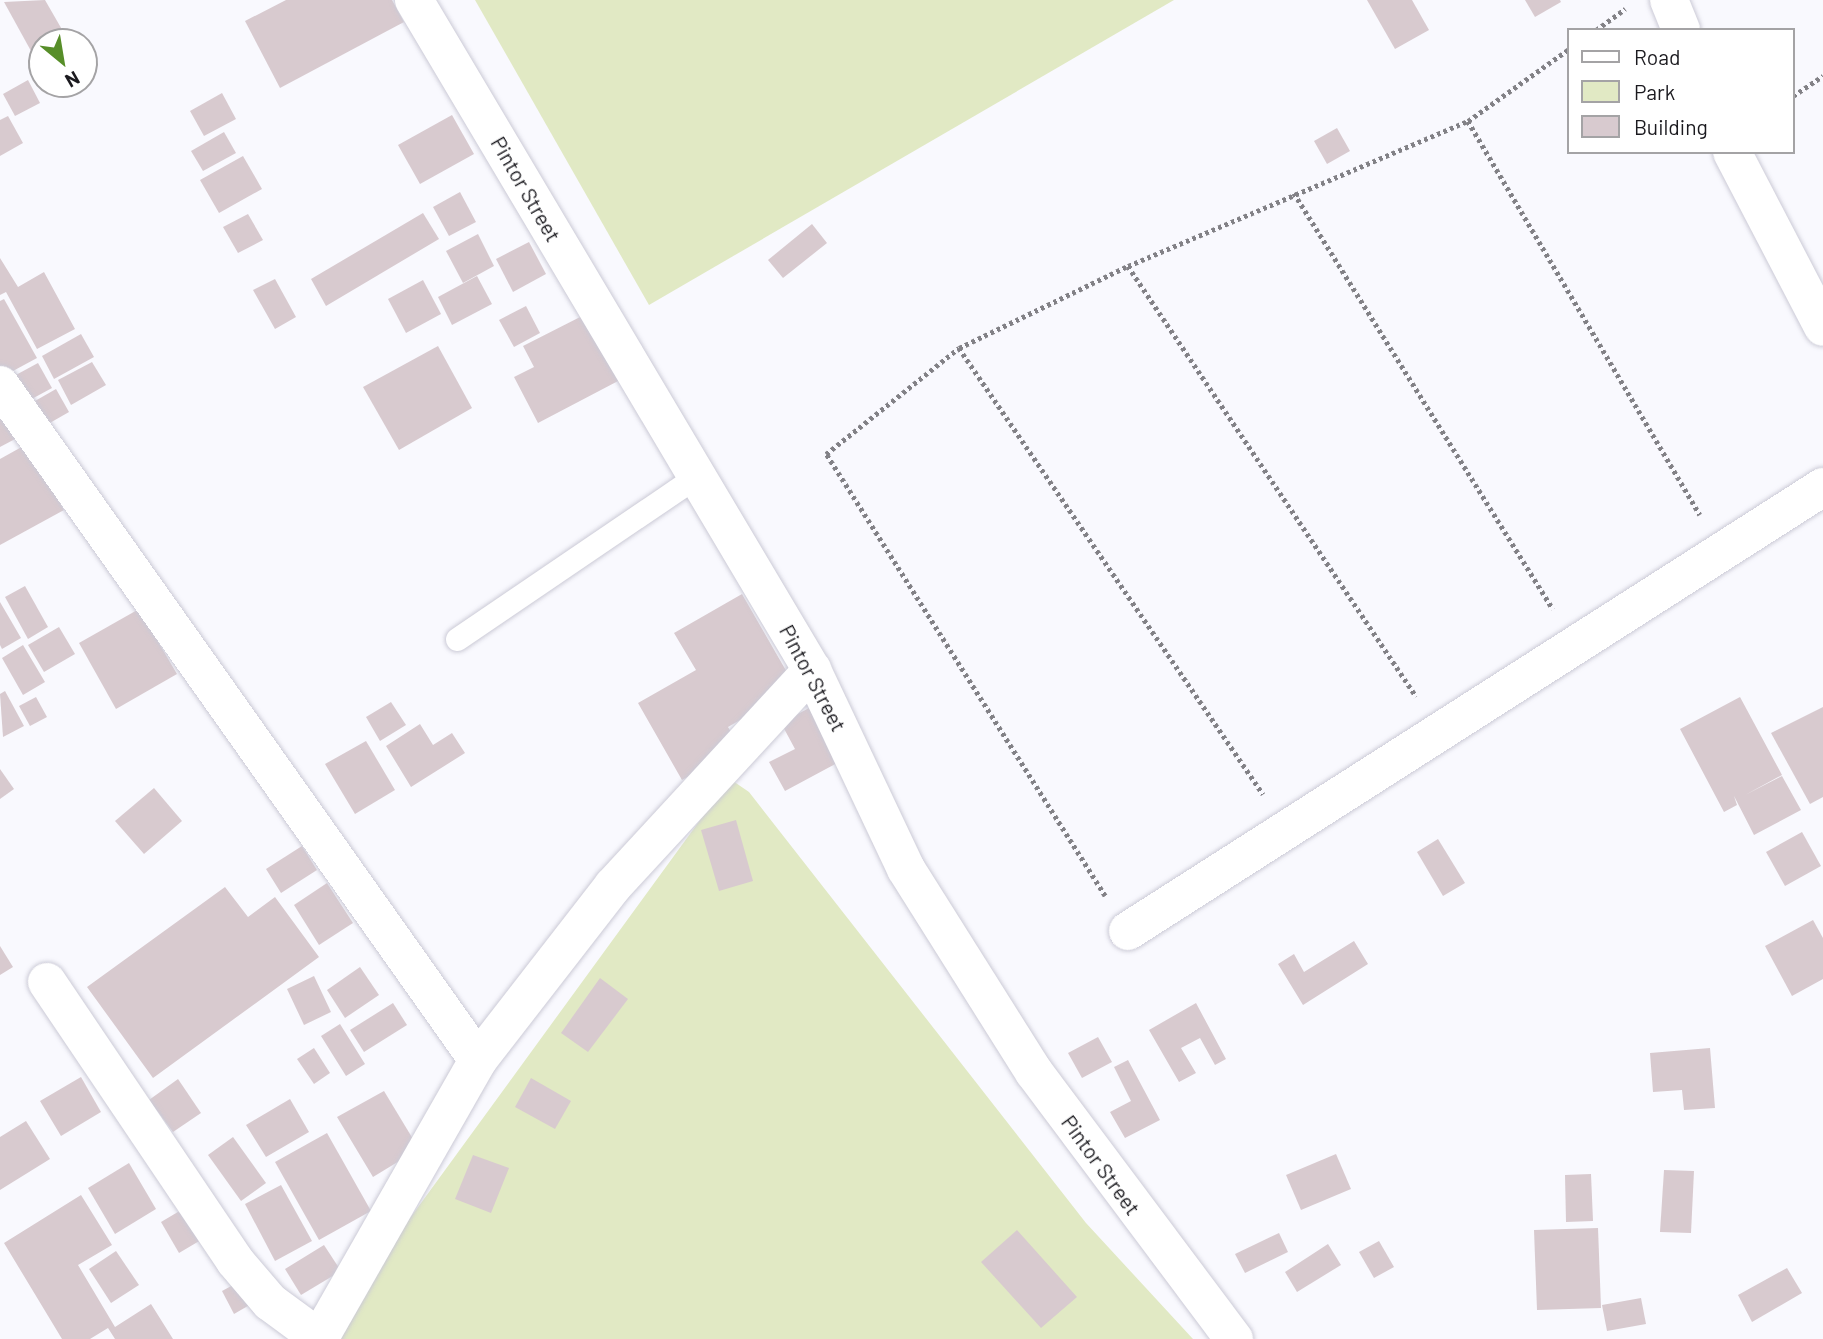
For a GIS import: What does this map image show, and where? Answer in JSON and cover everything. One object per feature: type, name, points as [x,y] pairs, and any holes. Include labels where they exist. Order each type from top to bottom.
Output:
[{"type":"street","name":"Pintor Street","points":[[415,0],[695,477],[812,670],[906,869],[991,1004],[1134,1212],[1234,1339]]},
{"type":"street","points":[[1669,0],[1680,28]]},
{"type":"street","points":[[1733,154],[1812,278],[1823,327]]},
{"type":"street","points":[[0,384],[478,1060]]},
{"type":"street","points":[[1128,931],[1823,487]]},
{"type":"street","points":[[47,982],[235,1261],[270,1302],[319,1338],[478,1060],[614,886],[812,670]]},
{"type":"lane","points":[[457,639],[695,477]]},
{"type":"path","points":[[1599,28],[1637,0]]},
{"type":"path","points":[[1128,931],[826,454],[959,348],[1128,266],[1468,121],[1568,50]]},
{"type":"path","points":[[1795,95],[1823,76]]},
{"type":"path","points":[[1468,121],[1722,552]]},
{"type":"path","points":[[1294,193],[1575,645]]},
{"type":"path","points":[[1128,266],[1439,732]]},
{"type":"path","points":[[959,348],[1287,829]]},
{"type":"green space","points":[[475,0],[1174,0],[649,305]]},
{"type":"green space","points":[[730,779],[749,792],[1086,1223],[1193,1339],[336,1339],[327,1332]]},
{"type":"building","points":[[45,0],[61,28],[28,28],[28,46],[4,2]]},
{"type":"building","points":[[286,0],[392,0],[404,22],[280,88],[245,21]]},
{"type":"building","points":[[1367,0],[1412,0],[1429,30],[1395,49]]},
{"type":"building","points":[[1525,0],[1560,0],[1561,2],[1535,17]]},
{"type":"building","points":[[28,80],[28,98],[37,98],[40,103],[15,116],[3,94]]},
{"type":"building","points":[[222,93],[236,119],[204,136],[190,111]]},
{"type":"building","points":[[452,115],[474,154],[420,184],[398,145]]},
{"type":"building","points":[[8,116],[23,143],[0,156],[0,120]]},
{"type":"building","points":[[1337,128],[1350,151],[1327,164],[1314,141]]},
{"type":"building","points":[[224,132],[236,153],[203,171],[191,151]]},
{"type":"building","points":[[243,156],[262,189],[219,213],[200,180]]},
{"type":"building","points":[[460,192],[476,222],[449,236],[433,207]]},
{"type":"building","points":[[423,213],[439,239],[326,306],[311,279]]},
{"type":"building","points":[[248,214],[263,240],[238,253],[223,227]]},
{"type":"building","points":[[812,224],[827,243],[783,278],[768,260]]},
{"type":"building","points":[[478,234],[494,266],[463,283],[446,251]]},
{"type":"building","points":[[529,242],[546,274],[513,292],[496,259]]},
{"type":"building","points":[[0,258],[18,287],[44,272],[75,329],[37,349],[6,292],[0,295]]},
{"type":"building","points":[[477,276],[492,304],[452,325],[438,297]]},
{"type":"building","points":[[275,279],[296,317],[275,329],[253,290]]},
{"type":"building","points":[[423,280],[441,314],[406,333],[388,299]]},
{"type":"building","points":[[4,299],[37,358],[0,378],[0,301]]},
{"type":"building","points":[[526,306],[540,333],[514,347],[499,320]]},
{"type":"building","points":[[586,314],[620,380],[538,423],[514,377],[534,367],[523,346]]},
{"type":"building","points":[[81,334],[94,357],[54,379],[42,356]]},
{"type":"building","points":[[438,346],[472,408],[399,450],[363,387]]},
{"type":"building","points":[[92,362],[106,385],[71,405],[58,380]]},
{"type":"building","points":[[38,363],[52,388],[28,401],[14,376]]},
{"type":"building","points":[[56,389],[69,412],[48,424],[35,401]]},
{"type":"building","points":[[0,407],[17,438],[0,447]]},
{"type":"building","points":[[27,444],[64,510],[0,545],[0,459]]},
{"type":"building","points":[[25,586],[48,627],[28,639],[5,597]]},
{"type":"building","points":[[742,594],[796,688],[728,727],[740,748],[682,780],[638,703],[696,670],[674,633]]},
{"type":"building","points":[[0,602],[21,638],[2,649],[0,645]]},
{"type":"building","points":[[139,609],[177,674],[116,709],[79,643]]},
{"type":"building","points":[[59,627],[75,654],[44,672],[28,645]]},
{"type":"building","points":[[23,645],[45,682],[23,695],[2,658]]},
{"type":"building","points":[[5,691],[24,726],[3,737],[0,694]]},
{"type":"building","points":[[36,697],[47,717],[30,726],[19,706]]},
{"type":"building","points":[[1740,697],[1782,775],[1745,795],[1782,776],[1801,810],[1754,835],[1734,796],[1737,805],[1724,812],[1680,729]]},
{"type":"building","points":[[391,702],[406,725],[380,741],[366,717]]},
{"type":"building","points":[[1823,707],[1823,797],[1810,804],[1771,733]]},
{"type":"building","points":[[809,708],[839,762],[785,791],[769,762],[795,749],[781,723]]},
{"type":"building","points":[[420,724],[433,745],[452,733],[465,753],[411,787],[386,746]]},
{"type":"building","points":[[366,741],[395,790],[355,814],[325,764]]},
{"type":"building","points":[[0,769],[14,789],[0,799]]},
{"type":"building","points":[[154,788],[182,821],[144,854],[115,821]]},
{"type":"building","points":[[736,820],[753,881],[719,891],[701,830]]},
{"type":"building","points":[[1802,832],[1821,866],[1785,886],[1766,852]]},
{"type":"building","points":[[1438,839],[1465,883],[1443,896],[1417,852]]},
{"type":"building","points":[[302,846],[317,870],[281,893],[266,869]]},
{"type":"building","points":[[327,883],[353,923],[319,945],[294,905]]},
{"type":"building","points":[[225,887],[248,917],[275,897],[319,957],[153,1078],[87,987]]},
{"type":"building","points":[[1813,920],[1823,938],[1823,979],[1792,996],[1765,946]]},
{"type":"building","points":[[1354,941],[1368,964],[1303,1005],[1278,964],[1294,954],[1304,972]]},
{"type":"building","points":[[0,946],[13,967],[0,975]]},
{"type":"building","points":[[360,967],[379,995],[345,1018],[327,990]]},
{"type":"building","points":[[314,976],[331,1012],[304,1025],[287,989]]},
{"type":"building","points":[[600,978],[628,999],[588,1052],[561,1033]]},
{"type":"building","points":[[393,1003],[407,1025],[364,1052],[350,1030]]},
{"type":"building","points":[[1196,1003],[1226,1059],[1215,1065],[1200,1038],[1181,1048],[1196,1073],[1179,1082],[1149,1030]]},
{"type":"building","points":[[340,1024],[365,1064],[346,1076],[321,1036]]},
{"type":"building","points":[[1098,1037],[1112,1062],[1082,1078],[1068,1053]]},
{"type":"building","points":[[314,1048],[330,1073],[314,1084],[297,1059]]},
{"type":"building","points":[[1710,1048],[1715,1108],[1684,1110],[1682,1090],[1653,1092],[1650,1053]]},
{"type":"building","points":[[1128,1060],[1160,1120],[1125,1138],[1110,1112],[1131,1101],[1114,1067]]},
{"type":"building","points":[[81,1077],[101,1112],[61,1136],[40,1101]]},
{"type":"building","points":[[531,1078],[571,1101],[555,1129],[515,1107]]},
{"type":"building","points":[[178,1079],[201,1113],[173,1132],[149,1100]]},
{"type":"building","points":[[384,1091],[419,1149],[373,1177],[337,1117]]},
{"type":"building","points":[[290,1099],[309,1132],[266,1157],[246,1125]]},
{"type":"building","points":[[26,1121],[50,1159],[0,1190],[0,1137]]},
{"type":"building","points":[[327,1133],[371,1211],[319,1240],[275,1162]]},
{"type":"building","points":[[233,1137],[266,1183],[241,1201],[208,1155]]},
{"type":"building","points":[[1336,1154],[1351,1189],[1301,1210],[1286,1175]]},
{"type":"building","points":[[473,1155],[509,1168],[491,1213],[455,1199]]},
{"type":"building","points":[[129,1163],[156,1209],[115,1234],[88,1188]]},
{"type":"building","points":[[1664,1170],[1694,1171],[1691,1233],[1660,1232]]},
{"type":"building","points":[[1591,1174],[1593,1221],[1566,1222],[1565,1175]]},
{"type":"building","points":[[281,1185],[312,1241],[275,1261],[245,1204]]},
{"type":"building","points":[[81,1195],[112,1245],[78,1265],[115,1327],[151,1304],[173,1339],[115,1339],[108,1328],[90,1339],[62,1339],[4,1243]]},
{"type":"building","points":[[188,1206],[206,1237],[179,1253],[161,1222]]},
{"type":"building","points":[[1598,1228],[1601,1308],[1537,1310],[1534,1230]]},
{"type":"building","points":[[1017,1230],[1077,1297],[1041,1328],[981,1262]]},
{"type":"building","points":[[1279,1233],[1288,1252],[1245,1273],[1235,1254]]},
{"type":"building","points":[[1379,1241],[1394,1267],[1374,1278],[1359,1252]]},
{"type":"building","points":[[1328,1244],[1341,1265],[1297,1292],[1285,1272]]},
{"type":"building","points":[[324,1245],[341,1271],[301,1295],[285,1269]]},
{"type":"building","points":[[116,1251],[139,1285],[111,1303],[89,1269]]},
{"type":"building","points":[[1787,1268],[1802,1293],[1752,1322],[1738,1295]]},
{"type":"building","points":[[246,1278],[258,1300],[234,1314],[222,1291]]},
{"type":"building","points":[[1641,1298],[1646,1324],[1607,1331],[1602,1305]]}]
